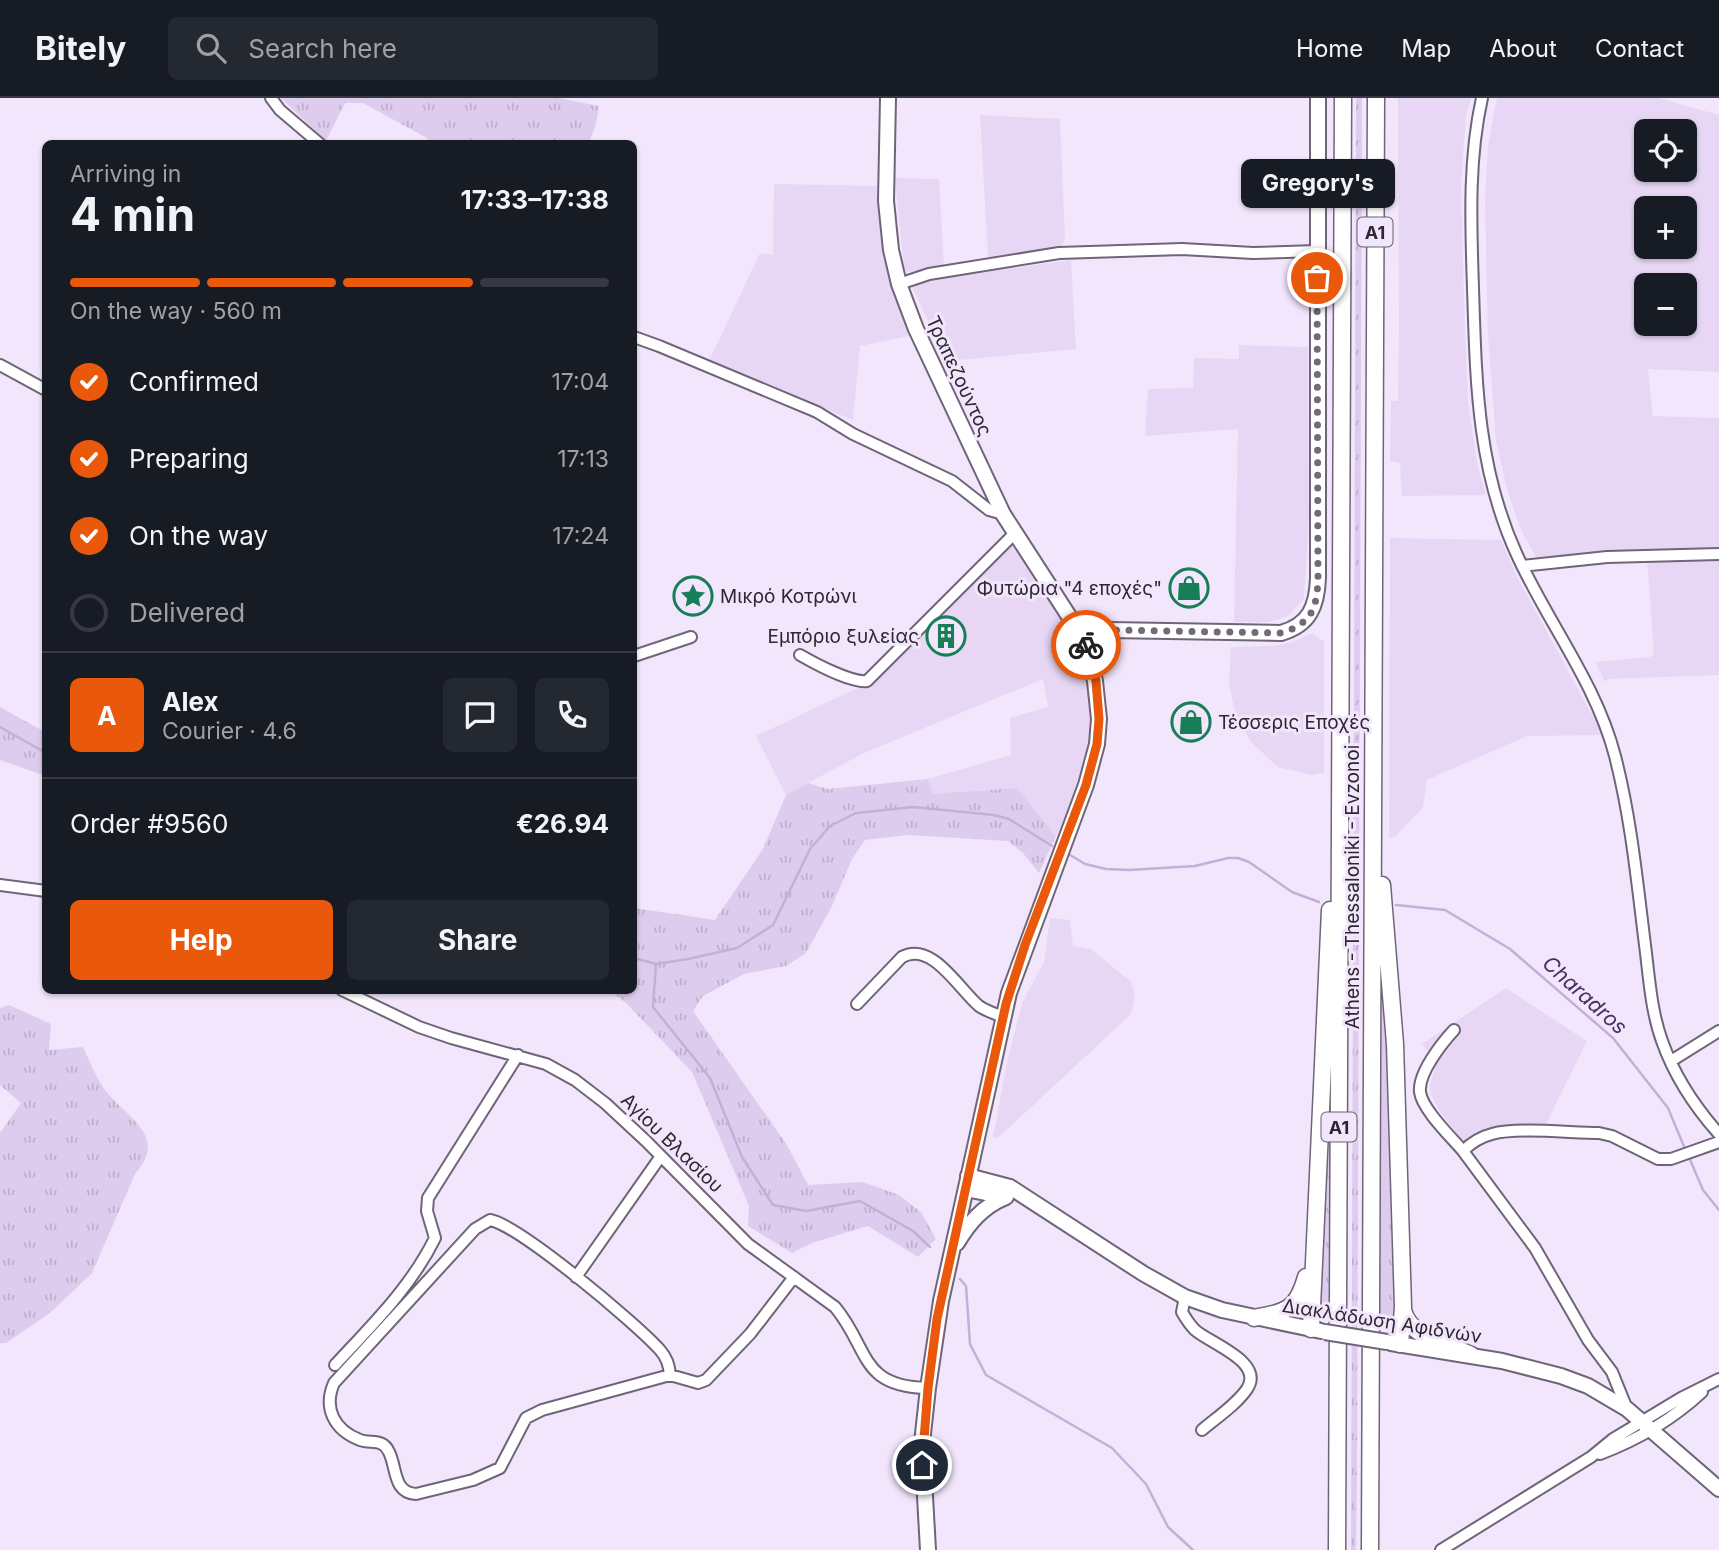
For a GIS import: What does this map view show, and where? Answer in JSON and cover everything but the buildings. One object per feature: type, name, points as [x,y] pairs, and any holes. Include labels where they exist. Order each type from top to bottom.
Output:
[{"type":"highway","name":"Athens - Thessaloniki - Evzonoi","points":[[1337,1550],[1343,98]]},
{"type":"highway","name":"Athens - Thessaloniki - Evzonoi","points":[[1370,1550],[1376,98]]},
{"type":"highway","points":[[1318,1330],[1313,1254],[1331,890],[1341,786]]},
{"type":"highway","points":[[1373,788],[1395,1044],[1403,1307],[1405,1316],[1413,1327],[1471,1354]]},
{"type":"highway","points":[[1254,1318],[1276,1314],[1292,1307],[1304,1287],[1313,1254]]},
{"type":"highway","points":[[1394,1343],[1403,1307]]},
{"type":"highway","points":[[1371,1467],[1378,1486]]},
{"type":"highway","points":[[1331,1550],[1338,1527]]},
{"type":"main road","name":"Τραπεζούντος","points":[[888,98],[886,201],[898,284],[916,329],[1003,514],[1085,642],[1096,681],[1098,706],[1094,758],[1017,969],[1004,1017],[937,1319],[922,1443],[928,1550]]},
{"type":"main road","points":[[1085,642],[1100,632],[1109,630],[1281,633],[1297,627],[1311,614],[1317,597],[1318,579],[1318,98]]},
{"type":"main road","name":"Διακλάδωση Αφιδνών","points":[[967,1182],[1006,1197],[1029,1199]]},
{"type":"main road","name":"Διακλάδωση Αφιδνών","points":[[967,1182],[1010,1187],[1144,1274],[1185,1297],[1222,1310],[1318,1330],[1471,1354],[1561,1376],[1609,1397],[1627,1409],[1719,1489]]},
{"type":"main road","points":[[952,1250],[977,1216],[988,1206],[1006,1197]]},
{"type":"street","points":[[271,98],[280,110],[315,140]]},
{"type":"street","points":[[1482,98],[1473,152],[1470,201],[1479,418],[1492,491],[1522,566],[1590,692],[1614,754],[1627,813],[1652,997],[1661,1039],[1689,1095],[1703,1117],[1719,1134]]},
{"type":"street","points":[[898,284],[929,274],[1059,253],[1182,249],[1253,253],[1317,251]]},
{"type":"street","points":[[637,338],[817,412],[853,434],[951,481],[989,510],[1003,514]]},
{"type":"street","points":[[0,365],[42,388]]},
{"type":"street","points":[[800,655],[861,682],[867,681],[1016,533]]},
{"type":"street","points":[[1522,566],[1607,557],[1719,554]]},
{"type":"street","points":[[637,655],[691,637]]},
{"type":"street","points":[[0,885],[42,890]]},
{"type":"street","points":[[857,1004],[902,957],[919,953],[926,955],[939,966],[980,1007],[1004,1017]]},
{"type":"street","name":"Αγίου Βλασίου","points":[[350,994],[419,1027],[546,1064],[575,1080],[605,1103],[661,1156],[748,1244],[835,1307],[846,1321],[872,1370],[907,1388],[928,1388]]},
{"type":"street","points":[[1454,1030],[1434,1053],[1420,1090],[1423,1101],[1535,1248],[1588,1339],[1612,1373],[1627,1409]]},
{"type":"street","points":[[1671,1061],[1719,1031]]},
{"type":"street","points":[[335,1364],[398,1298],[428,1251],[435,1238],[427,1211],[428,1198],[518,1055]]},
{"type":"street","points":[[1462,1151],[1494,1133],[1515,1132],[1599,1133],[1612,1136],[1651,1157],[1664,1160],[1719,1142]]},
{"type":"street","points":[[576,1277],[661,1156]]},
{"type":"street","points":[[670,1374],[668,1362],[660,1350],[576,1277],[499,1221],[490,1220],[475,1229],[334,1383],[328,1396],[331,1415],[342,1428],[361,1440],[377,1441],[385,1445],[399,1486],[409,1494],[474,1480],[500,1468],[526,1418],[542,1410],[670,1374],[698,1383],[706,1380],[750,1334],[794,1277]]},
{"type":"street","points":[[1185,1297],[1182,1312],[1186,1321],[1244,1362],[1251,1374],[1248,1388],[1202,1430]]},
{"type":"street","points":[[1441,1550],[1591,1458],[1614,1439],[1646,1425],[1715,1381]]},
{"type":"shaded area","points":[[1398,98],[1471,98],[1466,116],[1461,186],[1465,331],[1468,402],[1477,463],[1486,495],[1402,496],[1400,463],[1390,461],[1391,401],[1398,401]]},
{"type":"shaded area","points":[[1497,98],[1658,98],[1719,115],[1719,372],[1648,369],[1653,416],[1719,418],[1719,549],[1651,549],[1536,557],[1521,530],[1508,493],[1496,441],[1488,336],[1485,201],[1488,145]]},
{"type":"shaded area","points":[[980,115],[1060,119],[1065,240],[1060,248],[988,258]]},
{"type":"shaded area","points":[[895,178],[939,179],[944,267],[912,273],[904,268]]},
{"type":"shaded area","points":[[774,184],[879,186],[881,230],[888,267],[896,299],[913,335],[860,346],[853,420],[709,361],[760,253],[773,255]]},
{"type":"shaded area","points":[[1071,260],[1076,349],[947,361],[912,287],[912,283],[928,280]]},
{"type":"shaded area","points":[[1239,345],[1308,347],[1309,518],[1304,599],[1288,616],[1269,622],[1234,622],[1238,429],[1145,436],[1148,389],[1193,388],[1194,358],[1239,359]]},
{"type":"shaded area","points":[[1015,538],[1079,638],[1095,713],[1091,749],[1083,782],[1056,836],[1017,788],[933,794],[928,779],[1011,755],[1010,718],[1048,707],[1043,679],[864,753],[786,795],[756,736],[872,681]]},
{"type":"shaded area","points":[[1390,538],[1501,540],[1517,577],[1603,735],[1527,736],[1427,780],[1423,807],[1395,837],[1389,838]]},
{"type":"shaded area","points":[[1719,558],[1719,675],[1608,679],[1605,682],[1595,662],[1650,657],[1654,654],[1647,559]]},
{"type":"shaded area","points":[[1313,633],[1324,642],[1324,773],[1312,775],[1278,767],[1251,742],[1235,713],[1229,682],[1231,647],[1273,646],[1293,642]]},
{"type":"shaded area","points":[[1050,918],[1070,920],[1073,946],[1091,949],[1131,982],[1135,995],[1131,1014],[998,1138],[993,1137],[1008,1058],[1023,1001],[1044,962]]},
{"type":"shaded area","points":[[1506,988],[1587,1041],[1544,1128],[1480,1132],[1465,1143],[1439,1111],[1431,1095],[1430,1085],[1437,1062],[1422,1044]]},
{"type":"green space","points":[[281,98],[558,98],[599,106],[590,140],[431,140],[363,103],[345,103],[325,140]]},
{"type":"green space","points":[[1356,98],[1362,98],[1357,1468],[1356,1550],[1351,1550]]},
{"type":"green space","points":[[0,707],[42,730],[42,775],[0,760]]},
{"type":"green space","points":[[928,779],[933,794],[1017,788],[1056,836],[1039,873],[1023,853],[1008,841],[907,835],[865,840],[852,859],[832,906],[806,953],[786,966],[744,974],[703,996],[693,1011],[787,1145],[808,1185],[863,1182],[899,1195],[921,1212],[936,1239],[918,1257],[868,1226],[812,1243],[792,1253],[748,1226],[749,1206],[692,1072],[615,994],[637,994],[637,908],[715,920],[763,849],[786,795],[808,783],[828,789]]},
{"type":"green space","points":[[1382,940],[1394,1161],[1392,1331],[1379,1329]]},
{"type":"green space","points":[[1334,953],[1335,1320],[1320,1318]]},
{"type":"green space","points":[[9,1005],[51,1024],[49,1050],[83,1047],[103,1087],[140,1126],[148,1148],[145,1160],[135,1174],[92,1273],[50,1313],[6,1343],[0,1343],[0,1133],[21,1103],[0,1085],[0,1008]]},
{"type":"waterway","name":"Charadros","points":[[0,727],[42,751]]},
{"type":"waterway","name":"Charadros","points":[[637,959],[656,964],[737,948],[773,925],[810,849],[830,826],[856,813],[913,807],[994,815],[1009,819],[1052,846]]},
{"type":"waterway","name":"Charadros","points":[[1070,855],[1085,864],[1106,869],[1129,870],[1195,866],[1238,858],[1249,862],[1292,892],[1319,902]]},
{"type":"waterway","name":"Charadros","points":[[1396,905],[1445,910],[1510,949],[1613,1038],[1668,1108],[1685,1149]]},
{"type":"waterway","points":[[656,964],[653,1007],[710,1078],[742,1157],[773,1205],[806,1211],[860,1201],[913,1231],[930,1247]]},
{"type":"waterway","name":"Charadros","points":[[1688,1155],[1703,1190],[1719,1210]]},
{"type":"waterway","points":[[960,1279],[966,1286],[970,1344],[986,1375],[1112,1448],[1146,1484],[1168,1527],[1193,1550]]},
{"type":"way so far","points":[[1086,645],[1085,642],[1092,636],[1109,630],[1281,633],[1294,629],[1311,614],[1317,597],[1318,579],[1317,278]]},
{"type":"place","name":"Gregory's","points":[[1317,278]]},
{"type":"place","name":"Φυτώρια \"4 εποχές\"","points":[[1189,588]]},
{"type":"place","name":"Μικρό Κοτρώνι","points":[[693,596]]},
{"type":"place","name":"Εμπόριο ξυλείας","points":[[946,636]]},
{"type":"place","name":"Τέσσερις Εποχές","points":[[1191,722]]},
{"type":"route","points":[[922,1465],[922,1443],[937,1319],[1006,1004],[1025,945],[1086,785],[1097,744],[1099,719],[1096,681],[1086,645]]}]
